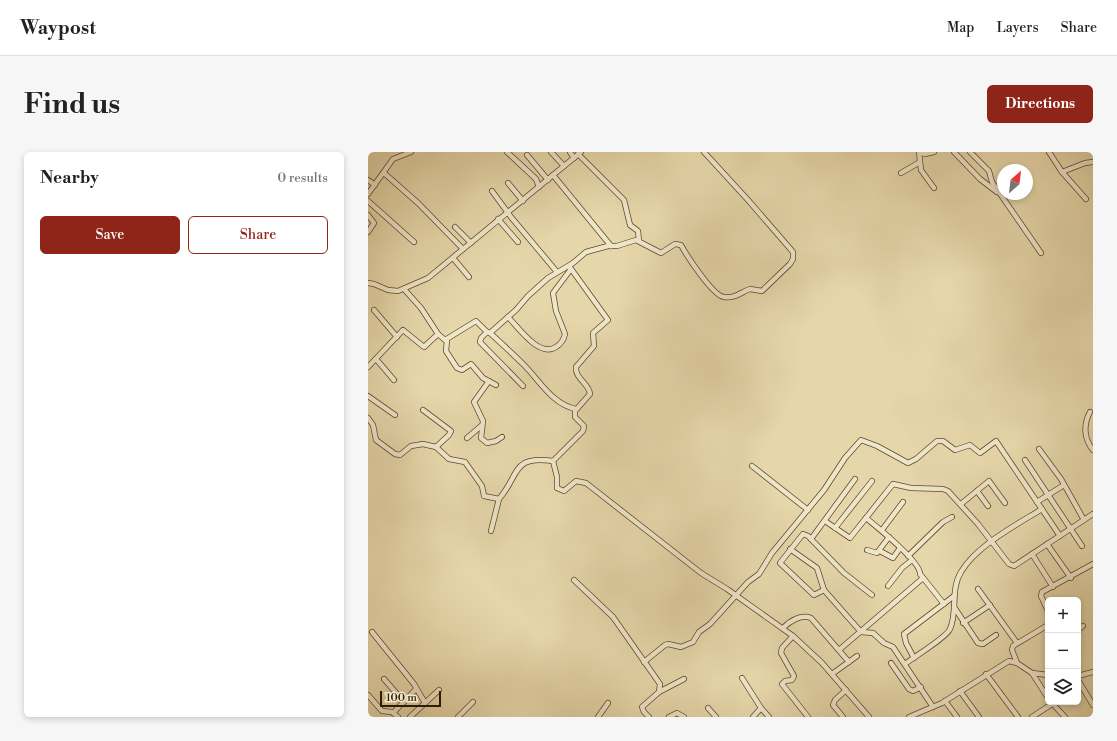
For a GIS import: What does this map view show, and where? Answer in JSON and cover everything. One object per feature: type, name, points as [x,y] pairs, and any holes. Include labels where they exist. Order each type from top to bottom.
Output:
[{"type":"street","points":[[399,152],[404,156]]},
{"type":"street","points":[[368,194],[394,159],[411,152]]},
{"type":"street","points":[[507,152],[536,179],[539,188]]},
{"type":"street","points":[[551,152],[564,166]]},
{"type":"street","points":[[570,152],[574,158]]},
{"type":"street","points":[[508,317],[539,347],[549,350],[557,347],[566,334],[556,311],[553,292],[570,267],[589,250],[617,246],[632,240],[639,241],[661,253],[675,244],[681,245],[686,255],[715,292],[722,297],[736,296],[750,289],[762,291],[790,264],[793,256],[791,249],[704,152]]},
{"type":"street","points":[[934,152],[925,154],[919,152],[920,162],[924,174],[934,188]]},
{"type":"street","points":[[954,152],[980,180],[997,192]]},
{"type":"street","points":[[970,152],[989,171],[992,182],[997,190]]},
{"type":"street","points":[[1049,152],[1062,172],[1086,200]]},
{"type":"street","points":[[368,283],[393,292],[404,289],[428,278],[498,219],[539,188],[579,153],[624,200],[630,225],[638,231],[639,241]]},
{"type":"street","points":[[527,155],[548,180]]},
{"type":"street","points":[[901,173],[920,162]]},
{"type":"street","points":[[1062,172],[1085,163],[1093,162]]},
{"type":"street","points":[[384,173],[418,203],[463,249]]},
{"type":"street","points":[[553,175],[610,246]]},
{"type":"street","points":[[368,180],[375,185]]},
{"type":"street","points":[[508,184],[523,201]]},
{"type":"street","points":[[492,191],[558,272]]},
{"type":"street","points":[[1004,200],[1041,253]]},
{"type":"street","points":[[368,201],[414,242]]},
{"type":"street","points":[[368,215],[374,223],[368,232]]},
{"type":"street","points":[[498,219],[518,242]]},
{"type":"street","points":[[455,227],[471,243]]},
{"type":"street","points":[[453,258],[469,277]]},
{"type":"street","points":[[523,386],[480,342],[481,338],[508,317],[538,286],[558,272],[570,267]]},
{"type":"street","points":[[491,531],[499,499],[513,476],[525,461],[552,461],[584,429],[574,414],[576,409],[589,397],[590,391],[576,374],[576,367],[594,346],[593,336],[595,330],[608,320],[570,267]]},
{"type":"street","points":[[404,289],[421,308],[443,340],[447,340],[476,321],[525,366],[548,392],[565,405],[576,409]]},
{"type":"street","points":[[374,310],[397,337]]},
{"type":"street","points":[[368,367],[403,330],[424,347],[438,334]]},
{"type":"street","points":[[447,340],[446,351],[457,368],[462,370],[471,364],[481,376],[496,385]]},
{"type":"street","points":[[376,359],[394,380]]},
{"type":"street","points":[[489,381],[474,402],[482,418],[483,425],[480,434],[484,442],[492,443],[502,437]]},
{"type":"street","points":[[368,396],[395,415]]},
{"type":"street","points":[[423,410],[450,431],[449,435],[436,447]]},
{"type":"street","points":[[1090,412],[1085,428],[1088,441],[1093,450]]},
{"type":"street","points":[[368,418],[373,425],[376,440],[395,454],[400,455],[417,444],[436,447],[449,459],[465,462],[482,486],[484,496],[499,499]]},
{"type":"street","points":[[467,438],[483,425]]},
{"type":"street","points":[[644,662],[666,645],[681,647],[693,642],[699,632],[710,624],[748,582],[759,574],[772,553],[824,490],[845,458],[861,440],[877,446],[908,463],[916,459],[937,441],[943,441],[955,450],[970,445],[980,452],[996,441],[1060,536]]},
{"type":"street","points":[[1039,449],[1064,486],[1084,520]]},
{"type":"street","points":[[1025,460],[1049,494],[1082,546]]},
{"type":"street","points":[[552,461],[557,477],[557,488],[564,491],[576,481],[586,483],[701,573],[737,595],[793,636],[832,674],[869,717]]},
{"type":"street","points":[[752,466],[808,510]]},
{"type":"street","points":[[811,539],[855,480]]},
{"type":"street","points":[[835,528],[872,481]]},
{"type":"street","points":[[961,504],[989,481],[1005,503]]},
{"type":"street","points":[[825,521],[850,538],[893,484],[911,488],[943,489],[951,494],[961,504],[1011,565],[1016,565],[1093,514]]},
{"type":"street","points":[[1037,502],[1064,486]]},
{"type":"street","points":[[977,491],[988,506]]},
{"type":"street","points":[[882,530],[903,502]]},
{"type":"street","points":[[905,664],[948,633],[952,623],[957,579],[976,554],[992,541],[1042,509]]},
{"type":"street","points":[[888,586],[910,558],[943,522],[952,517]]},
{"type":"street","points":[[866,518],[882,530],[920,568],[923,578],[944,604]]},
{"type":"street","points":[[824,590],[814,595],[781,565],[781,560],[803,534],[811,539],[844,573],[872,594]]},
{"type":"street","points":[[867,550],[876,554],[889,537]]},
{"type":"street","points":[[1047,544],[1071,578]]},
{"type":"street","points":[[880,550],[890,558],[900,548]]},
{"type":"street","points":[[790,549],[817,568],[824,590],[861,632],[873,633],[884,643],[893,647],[933,707]]},
{"type":"street","points":[[1032,554],[1053,587]]},
{"type":"street","points":[[1045,605],[1041,596],[1042,592],[1071,578],[1093,564]]},
{"type":"street","points":[[839,650],[923,578]]},
{"type":"street","points":[[574,580],[613,617],[660,684],[659,692]]},
{"type":"street","points":[[978,588],[1017,643]]},
{"type":"street","points":[[914,658],[906,643],[904,634],[954,596]]},
{"type":"street","points":[[963,624],[990,605]]},
{"type":"street","points":[[954,607],[963,624],[981,644],[996,635]]},
{"type":"street","points":[[783,628],[796,619],[803,617],[811,618],[849,662]]},
{"type":"street","points":[[1017,663],[1012,650],[1013,646],[1045,627]]},
{"type":"street","points":[[372,632],[426,703]]},
{"type":"street","points":[[793,636],[782,648],[781,652],[794,676],[792,680],[785,681],[782,684],[808,717]]},
{"type":"street","points":[[832,674],[857,656]]},
{"type":"street","points":[[909,717],[921,715],[1009,661],[1017,663],[1032,673],[1045,693]]},
{"type":"street","points":[[891,663],[909,689],[913,691],[921,687]]},
{"type":"street","points":[[1081,675],[1093,672]]},
{"type":"street","points":[[1032,673],[1045,675]]},
{"type":"street","points":[[986,674],[1018,717]]},
{"type":"street","points":[[742,678],[761,708],[769,717]]},
{"type":"street","points":[[384,679],[404,702]]},
{"type":"street","points":[[649,717],[644,712],[642,707],[659,692],[684,679]]},
{"type":"street","points":[[1081,685],[1093,705]]},
{"type":"street","points":[[393,713],[416,689]]},
{"type":"street","points":[[410,717],[439,690]]},
{"type":"street","points":[[843,717],[833,705],[835,700],[846,690]]},
{"type":"street","points":[[960,691],[979,717]]},
{"type":"street","points":[[368,695],[382,711],[393,713],[398,717]]},
{"type":"street","points":[[945,701],[957,717]]},
{"type":"street","points":[[458,717],[473,702]]},
{"type":"street","points":[[598,717],[608,703]]},
{"type":"street","points":[[1032,717],[1048,705]]},
{"type":"street","points":[[1053,705],[1065,717]]},
{"type":"street","points":[[708,708],[716,717]]},
{"type":"street","points":[[753,717],[761,708]]},
{"type":"street","points":[[669,717],[677,713],[684,717]]}]
